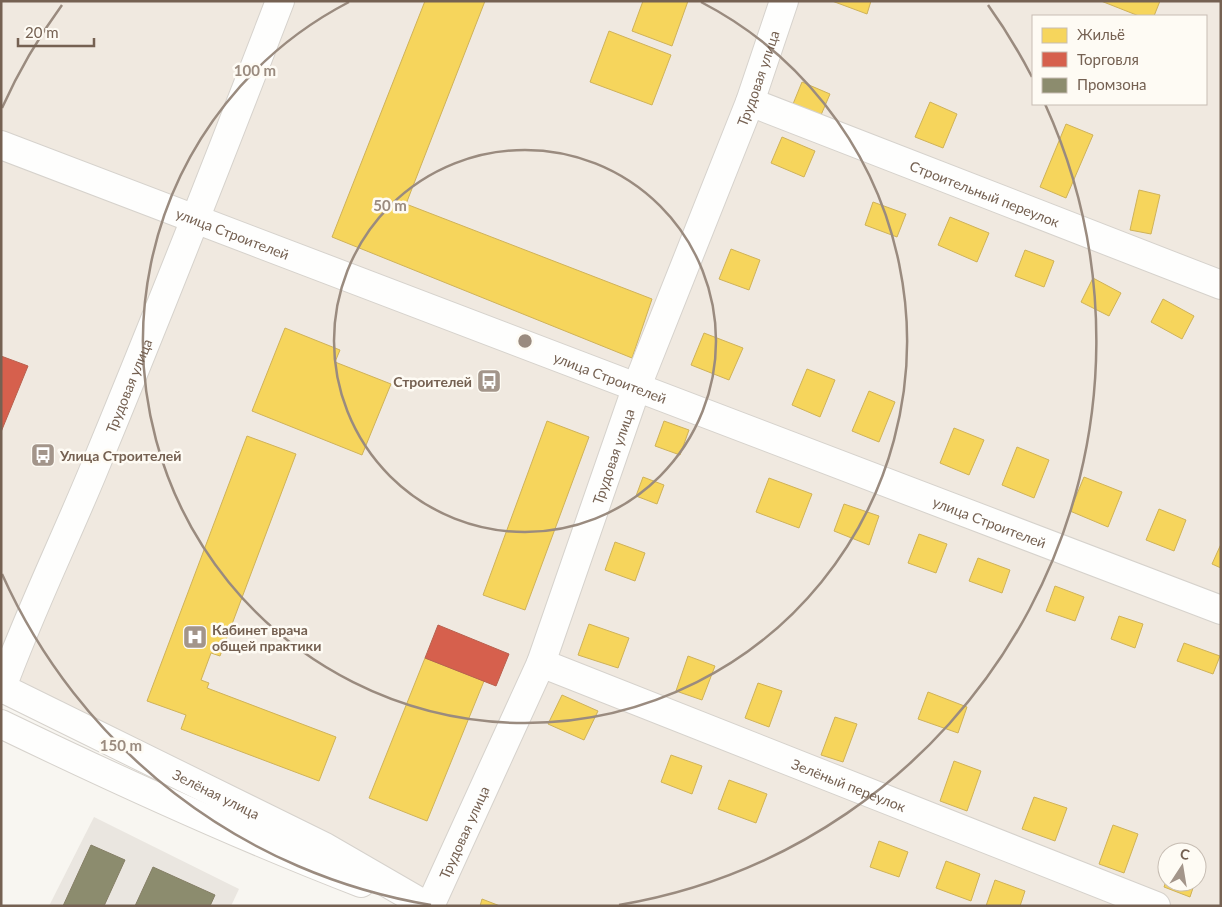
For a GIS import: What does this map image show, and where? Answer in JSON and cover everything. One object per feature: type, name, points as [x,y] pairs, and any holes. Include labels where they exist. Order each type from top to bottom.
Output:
[{"type":"street","name":"Трудовая улица","points":[[2,689],[16,648],[91,477],[197,218],[280,1]]},
{"type":"street","name":"Трудовая улица","points":[[427,906],[541,663],[637,386],[750,102],[784,1]]},
{"type":"street","name":"Строительный переулок","points":[[750,102],[1221,285]]},
{"type":"street","name":"улица Строителей","points":[[1,145],[197,218],[1221,610]]},
{"type":"street","name":"Зелёный переулок","points":[[541,663],[1156,906]]},
{"type":"street","name":"Зелёная улица","points":[[2,689],[76,722],[325,847],[427,906]]},
{"type":"street","name":"Зелёная улица","points":[[1,724],[63,754],[314,865],[427,906]]},
{"type":"shaded area","points":[[1,1],[1221,1],[1221,906],[411,906],[1,698]]},
{"type":"shaded area","points":[[94,817],[239,889],[231,906],[49,906]]},
{"type":"building: Жильё","points":[[425,1],[485,1],[406,204],[652,299],[632,358],[332,237]]},
{"type":"building: Жильё","points":[[643,1],[688,1],[672,46],[632,31]]},
{"type":"building: Жильё","points":[[832,1],[871,1],[867,14]]},
{"type":"building: Жильё","points":[[1101,1],[1160,1],[1154,15],[1136,15]]},
{"type":"building: Жильё","points":[[609,31],[671,55],[652,105],[590,82]]},
{"type":"building: Жильё","points":[[802,82],[830,94],[821,115],[793,104]]},
{"type":"building: Жильё","points":[[930,102],[957,114],[943,148],[915,137]]},
{"type":"building: Жильё","points":[[1066,124],[1093,135],[1066,198],[1040,187]]},
{"type":"building: Жильё","points":[[782,137],[815,151],[804,177],[771,163]]},
{"type":"building: Жильё","points":[[1139,190],[1160,195],[1151,234],[1130,230]]},
{"type":"building: Жильё","points":[[873,202],[906,214],[897,237],[865,225]]},
{"type":"building: Жильё","points":[[950,217],[989,233],[977,262],[938,245]]},
{"type":"building: Жильё","points":[[731,249],[760,260],[749,290],[719,279]]},
{"type":"building: Жильё","points":[[1025,250],[1054,261],[1044,287],[1015,276]]},
{"type":"building: Жильё","points":[[1093,278],[1121,293],[1109,316],[1081,302]]},
{"type":"building: Жильё","points":[[1163,299],[1194,316],[1182,339],[1151,322]]},
{"type":"building: Жильё","points":[[285,328],[340,350],[335,362],[391,384],[362,455],[252,411]]},
{"type":"building: Жильё","points":[[704,333],[743,348],[729,380],[691,365]]},
{"type":"building: Жильё","points":[[807,369],[835,380],[820,417],[792,405]]},
{"type":"building: Жильё","points":[[869,391],[895,402],[879,442],[852,431]]},
{"type":"building: Жильё","points":[[547,421],[589,437],[525,610],[483,595]]},
{"type":"building: Жильё","points":[[664,421],[689,430],[680,455],[655,446]]},
{"type":"building: Жильё","points":[[954,428],[984,440],[969,475],[940,463]]},
{"type":"building: Жильё","points":[[247,436],[296,454],[220,656],[211,653],[201,680],[209,683],[207,688],[336,737],[319,781],[181,729],[186,715],[147,701]]},
{"type":"building: Жильё","points":[[1017,447],[1049,460],[1034,498],[1002,485]]},
{"type":"building: Жильё","points":[[643,477],[664,485],[657,504],[636,496]]},
{"type":"building: Жильё","points":[[1084,477],[1122,492],[1108,527],[1070,511]]},
{"type":"building: Жильё","points":[[769,478],[812,494],[799,528],[756,512]]},
{"type":"building: Жильё","points":[[844,504],[879,516],[869,545],[834,531]]},
{"type":"building: Жильё","points":[[1159,509],[1186,520],[1174,551],[1146,540]]},
{"type":"building: Жильё","points":[[919,534],[947,544],[936,573],[908,563]]},
{"type":"building: Жильё","points":[[615,542],[645,553],[635,581],[605,570]]},
{"type":"building: Жильё","points":[[1221,544],[1221,568],[1212,564]]},
{"type":"building: Жильё","points":[[978,558],[1010,570],[1002,593],[969,581]]},
{"type":"building: Жильё","points":[[1055,586],[1084,597],[1075,621],[1046,611]]},
{"type":"building: Жильё","points":[[1119,616],[1143,624],[1135,648],[1111,639]]},
{"type":"building: Жильё","points":[[589,624],[629,638],[618,668],[578,655]]},
{"type":"building: Жильё","points":[[1184,643],[1220,656],[1213,674],[1177,661]]},
{"type":"building: Жильё","points":[[688,656],[715,666],[702,700],[676,691]]},
{"type":"building: Жильё","points":[[425,658],[484,681],[427,821],[369,798]]},
{"type":"building: Жильё","points":[[758,683],[782,691],[769,727],[745,718]]},
{"type":"building: Жильё","points":[[928,692],[967,707],[958,733],[918,719]]},
{"type":"building: Жильё","points":[[562,695],[598,711],[584,740],[548,724]]},
{"type":"building: Жильё","points":[[835,717],[857,724],[843,762],[821,755]]},
{"type":"building: Жильё","points":[[671,755],[702,766],[692,794],[661,782]]},
{"type":"building: Жильё","points":[[954,761],[981,771],[967,811],[940,801]]},
{"type":"building: Жильё","points":[[729,780],[767,794],[756,823],[718,809]]},
{"type":"building: Жильё","points":[[1034,797],[1067,808],[1055,841],[1022,829]]},
{"type":"building: Жильё","points":[[1113,825],[1138,834],[1124,873],[1099,864]]},
{"type":"building: Жильё","points":[[879,841],[908,852],[899,877],[870,867]]},
{"type":"building: Жильё","points":[[946,861],[980,874],[971,901],[936,888]]},
{"type":"building: Жильё","points":[[995,880],[1025,891],[1020,906],[986,906]]},
{"type":"building: Жильё","points":[[1177,892],[1192,892],[1190,897]]},
{"type":"building: Жильё","points":[[482,899],[500,906],[480,906]]},
{"type":"building: Торговля","points":[[1,356],[28,366],[1,432]]},
{"type":"building: Торговля","points":[[438,625],[509,654],[496,686],[425,658]]},
{"type":"building: Промзона","points":[[91,845],[125,860],[104,906],[63,906]]},
{"type":"building: Промзона","points":[[153,867],[215,895],[210,906],[135,906]]},
{"type":"place","name":"Строителей","points":[[489,381]]},
{"type":"place","name":"Улица Строителей","points":[[43,455]]},
{"type":"place","name":"Кабинет врача общей практики","points":[[195,637]]}]
